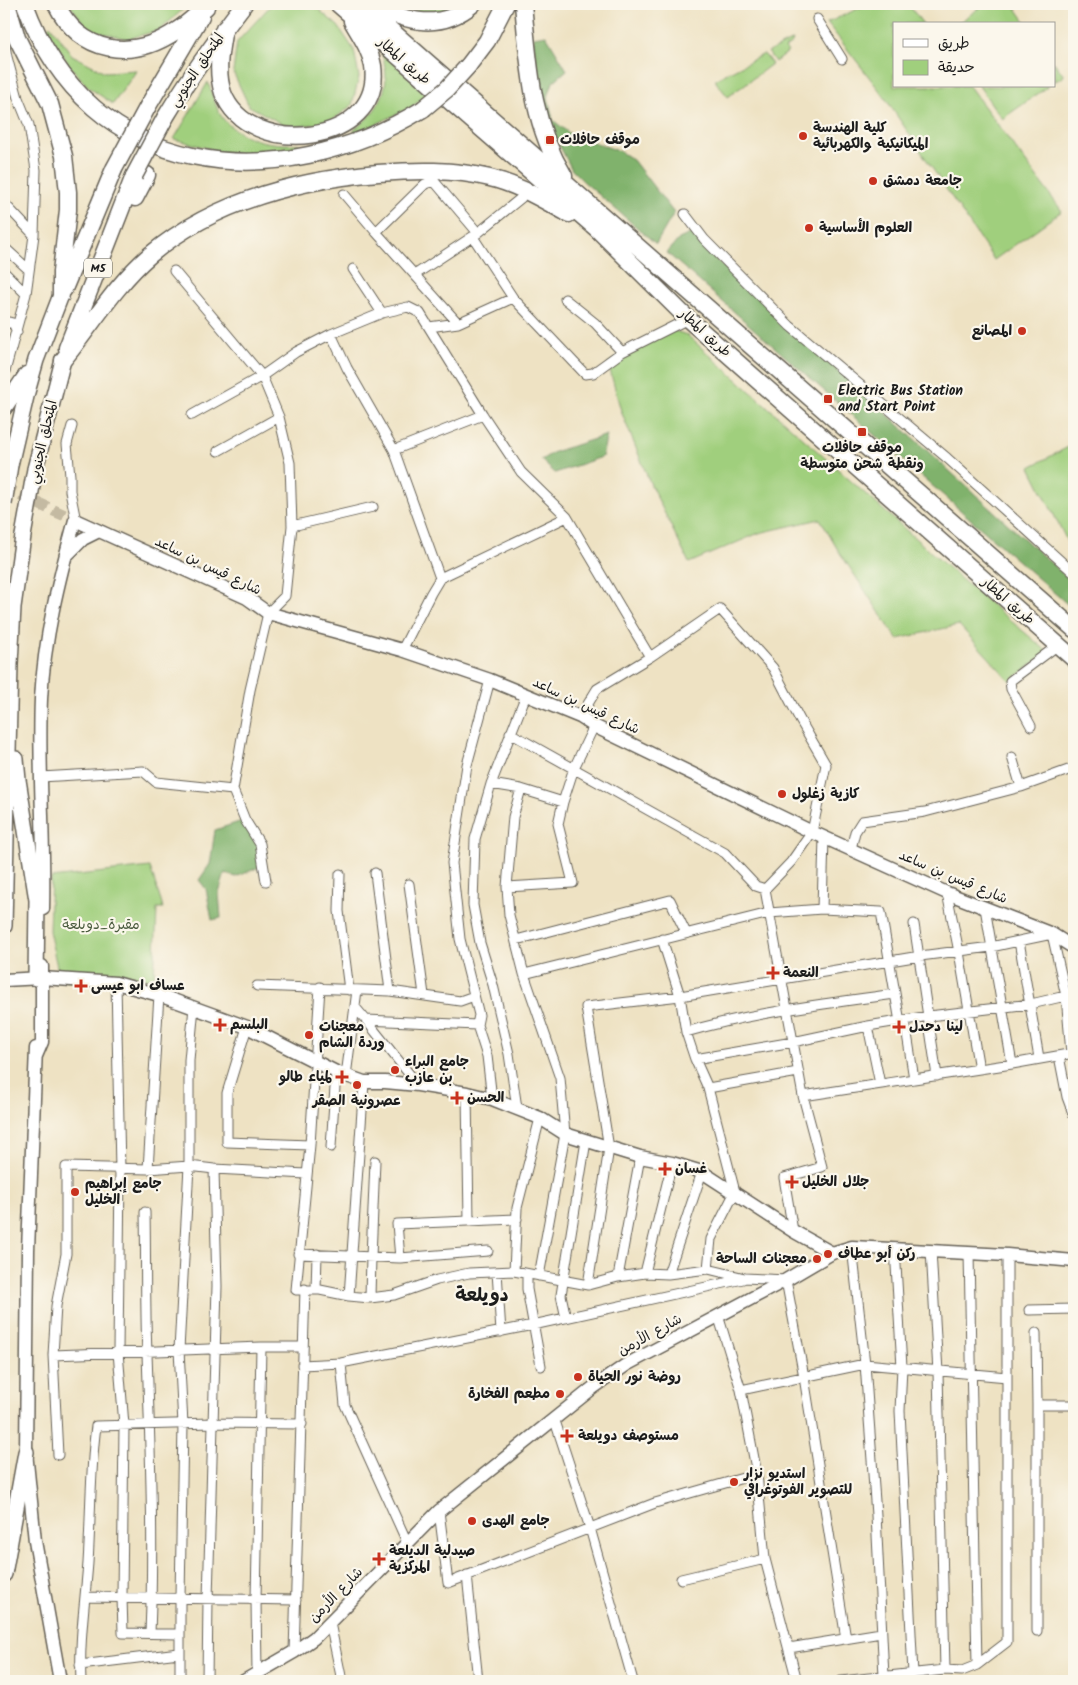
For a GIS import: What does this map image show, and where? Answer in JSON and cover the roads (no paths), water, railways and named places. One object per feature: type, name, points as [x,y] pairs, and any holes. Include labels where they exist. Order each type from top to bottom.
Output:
[{"type":"highway","points":[[7,4],[19,43],[50,104],[64,156],[68,210],[61,272],[61,295]]},
{"type":"highway","points":[[25,4],[38,36],[49,55],[76,90],[109,120],[138,138],[162,148],[186,155],[235,162],[271,161],[336,149],[369,137],[406,120],[447,89],[468,66],[491,34],[506,4]]},
{"type":"highway","points":[[56,4],[67,23],[86,40],[97,45],[123,49],[138,47],[164,38],[208,6]]},
{"type":"highway","name":"المتحلق الجنوبي","points":[[4,926],[13,608],[35,469],[62,360],[107,242],[169,122],[179,95],[244,4]]},
{"type":"highway","name":"طريق المطار","points":[[361,4],[1074,630]]},
{"type":"highway","points":[[373,4],[401,16],[429,22],[453,17],[473,4]]},
{"type":"highway","points":[[523,4],[531,84],[537,113],[552,154],[576,192]]},
{"type":"highway","name":"المتحلق الجنوبي","points":[[4,504],[10,465],[27,392],[36,360],[61,295],[114,169],[148,106],[208,6]]},
{"type":"highway","points":[[220,36],[219,76],[223,93],[231,107],[245,120],[262,129],[287,136],[308,136],[328,131],[345,123],[365,106],[371,91],[373,67],[369,51],[342,7]]},
{"type":"highway","name":"طريق المطار","points":[[342,7],[597,229],[688,319],[1074,659]]},
{"type":"highway","points":[[62,360],[126,278],[163,245],[193,225],[213,215],[255,198],[296,186],[344,177],[394,172],[425,170],[457,172],[491,178],[524,189],[597,229]]},
{"type":"highway","points":[[4,408],[36,360]]},
{"type":"highway","points":[[10,664],[18,780],[41,900],[39,978]]},
{"type":"highway","points":[[4,1574],[26,1452]]},
{"type":"main road","name":"شارع قيس بن ساعد","points":[[75,520],[247,598],[268,613],[402,650],[490,680],[580,717],[594,726],[812,832],[947,893],[1052,934],[1074,948]]},
{"type":"main road","points":[[41,900],[41,698],[48,633],[64,558],[75,520]]},
{"type":"main road","points":[[64,558],[83,539],[99,531]]},
{"type":"main road","points":[[4,980],[39,978],[116,983],[160,995],[247,1027],[342,1074],[364,1082],[418,1085],[492,1099],[540,1118],[565,1134],[640,1157],[672,1163],[702,1172],[793,1231],[832,1253]]},
{"type":"main road","points":[[39,978],[28,1250],[26,1452],[35,1541],[60,1681]]},
{"type":"main road","name":"شارع الأرمن","points":[[244,1681],[314,1638],[439,1511],[594,1387],[626,1365],[786,1280],[832,1253],[852,1246],[1074,1261]]},
{"type":"street","points":[[817,18],[842,59]]},
{"type":"street","points":[[4,40],[5,58],[29,125],[36,170],[34,235],[26,294],[4,375]]},
{"type":"street","points":[[376,232],[425,184],[434,181],[476,235],[513,298],[585,374],[593,373],[622,352],[688,319]]},
{"type":"street","points":[[344,194],[458,323]]},
{"type":"street","points":[[416,274],[476,235],[521,198]]},
{"type":"street","points":[[4,203],[34,235]]},
{"type":"street","points":[[686,214],[704,239],[790,326],[947,458],[1074,573]]},
{"type":"street","points":[[4,247],[28,270]]},
{"type":"street","points":[[353,269],[382,313]]},
{"type":"street","points":[[174,271],[262,376],[280,417],[290,463],[292,526],[285,596],[268,613],[250,690],[232,790],[245,820],[260,844],[266,881]]},
{"type":"street","points":[[4,272],[26,294]]},
{"type":"street","points":[[429,327],[458,323],[513,298]]},
{"type":"street","points":[[565,299],[596,323],[622,352]]},
{"type":"street","points":[[192,414],[262,376],[296,352],[331,334],[382,313],[408,307],[420,313],[520,472],[568,517],[650,657]]},
{"type":"street","points":[[4,326],[9,322],[13,323],[17,332]]},
{"type":"street","points":[[331,334],[347,368],[394,450],[440,578]]},
{"type":"street","points":[[394,450],[483,415]]},
{"type":"street","points":[[218,451],[280,417]]},
{"type":"street","points":[[72,426],[67,450],[70,490],[75,520]]},
{"type":"street","points":[[292,526],[373,507]]},
{"type":"street","points":[[402,650],[440,578],[568,517]]},
{"type":"street","points":[[580,717],[597,689],[650,657],[720,609],[773,668],[826,765],[812,832],[791,862],[765,889]]},
{"type":"street","points":[[1031,726],[1011,689],[1010,681],[1058,644]]},
{"type":"street","points":[[490,680],[467,765],[452,863],[460,939],[479,1015],[477,1025],[486,1056],[492,1099]]},
{"type":"street","points":[[517,1108],[509,1054],[493,985],[480,943],[473,905],[475,839],[490,784],[526,694]]},
{"type":"street","points":[[507,887],[573,883],[558,824],[562,802],[574,768],[594,726]]},
{"type":"street","points":[[510,733],[725,853],[756,886],[765,889]]},
{"type":"street","points":[[1012,757],[1021,787]]},
{"type":"street","points":[[851,849],[855,832],[862,822],[925,812],[1021,787],[1074,768]]},
{"type":"street","points":[[41,777],[143,771],[156,782],[232,790]]},
{"type":"street","points":[[490,784],[521,788],[562,802]]},
{"type":"street","points":[[521,788],[513,817],[507,887],[509,915],[524,974],[560,1078],[565,1134],[539,1276]]},
{"type":"street","points":[[822,909],[824,837]]},
{"type":"street","points":[[375,873],[390,990]]},
{"type":"street","points":[[331,1147],[355,1007],[339,911],[340,874]]},
{"type":"street","points":[[409,884],[424,995]]},
{"type":"street","points":[[765,889],[798,1072],[822,1167],[784,1178],[793,1231]]},
{"type":"street","points":[[947,893],[979,1069]]},
{"type":"street","points":[[516,940],[670,900],[686,933]]},
{"type":"street","points":[[985,908],[1012,1064]]},
{"type":"street","points":[[524,974],[769,913],[822,909],[882,912],[895,994],[914,1079]]},
{"type":"street","points":[[914,924],[937,1076]]},
{"type":"street","points":[[588,1285],[609,1148],[586,1008],[680,996],[920,956],[991,947],[1052,934],[1070,995],[1073,1053],[803,1096]]},
{"type":"street","points":[[662,939],[680,996],[686,1032],[708,1088],[735,1192],[711,1239],[708,1269]]},
{"type":"street","points":[[1019,941],[1039,1058]]},
{"type":"street","points":[[116,983],[120,1169],[118,1352],[124,1425],[122,1597],[124,1633],[179,1634]]},
{"type":"street","points":[[257,986],[390,990],[460,1001],[474,996]]},
{"type":"street","points":[[320,987],[310,1145],[296,1290],[316,1290],[370,1298],[394,1295],[437,1280],[469,1273],[497,1272],[514,1272],[588,1285],[618,1277],[645,1273],[668,1274],[708,1269],[746,1278],[786,1280],[804,1377],[846,1639]]},
{"type":"street","points":[[686,1032],[717,1023],[787,1009],[895,994]]},
{"type":"street","points":[[148,1169],[160,995]]},
{"type":"street","points":[[695,1059],[793,1042],[868,1026],[929,1016],[1031,1004],[1070,995]]},
{"type":"street","points":[[180,1681],[179,1634],[183,1424],[179,1350],[189,1166],[189,1060],[194,1007]]},
{"type":"street","points":[[355,1007],[418,1085]]},
{"type":"street","points":[[366,1020],[477,1025]]},
{"type":"street","points":[[868,1026],[880,1084]]},
{"type":"street","points":[[247,1027],[227,1093],[227,1142],[310,1145]]},
{"type":"street","points":[[1059,1056],[1067,1097],[1074,1116]]},
{"type":"street","points":[[708,1088],[798,1072]]},
{"type":"street","points":[[349,1296],[364,1082]]},
{"type":"street","points":[[467,1093],[469,1220]]},
{"type":"street","points":[[514,1272],[517,1208],[540,1118]]},
{"type":"street","points":[[566,1318],[561,1295],[586,1141]]},
{"type":"street","points":[[618,1277],[640,1157]]},
{"type":"street","points":[[370,1298],[375,1161]]},
{"type":"street","points":[[645,1273],[672,1163]]},
{"type":"street","points":[[58,1455],[53,1354],[56,1306],[66,1254],[66,1168],[148,1169],[189,1166],[306,1174]]},
{"type":"street","points":[[207,1681],[217,1286],[214,1169]]},
{"type":"street","points":[[668,1274],[702,1172]]},
{"type":"street","points":[[145,1212],[150,1424],[152,1598],[150,1633]]},
{"type":"street","points":[[400,1258],[397,1224],[517,1219]]},
{"type":"street","points":[[852,1246],[866,1364],[884,1676]]},
{"type":"street","points":[[895,1248],[902,1368],[900,1411],[913,1674]]},
{"type":"street","points":[[931,1250],[938,1372],[945,1670]]},
{"type":"street","points":[[298,1254],[400,1258],[488,1251]]},
{"type":"street","points":[[969,1253],[977,1664]]},
{"type":"street","points":[[316,1290],[317,1254]]},
{"type":"street","points":[[841,1681],[945,1670],[962,1671],[977,1664],[1007,1642],[1007,1255]]},
{"type":"street","points":[[497,1272],[501,1332]]},
{"type":"street","points":[[527,1274],[527,1289],[541,1366]]},
{"type":"street","points":[[302,1365],[341,1363],[533,1326],[746,1278]]},
{"type":"street","points":[[294,1652],[302,1424],[304,1289]]},
{"type":"street","points":[[1029,1310],[1074,1309]]},
{"type":"street","points":[[718,1315],[741,1390],[757,1474],[764,1559],[797,1681]]},
{"type":"street","points":[[1036,1333],[1037,1631]]},
{"type":"street","points":[[257,1674],[256,1600],[261,1347]]},
{"type":"street","points":[[53,1354],[302,1347]]},
{"type":"street","points":[[341,1363],[345,1405],[407,1542]]},
{"type":"street","points":[[741,1390],[866,1364],[938,1372],[972,1372],[1007,1377]]},
{"type":"street","points":[[1037,1405],[1074,1406]]},
{"type":"street","points":[[554,1418],[590,1528],[633,1681]]},
{"type":"street","points":[[81,1681],[80,1665],[88,1562],[92,1454],[96,1426],[213,1423],[302,1424]]},
{"type":"street","points":[[439,1511],[448,1583],[655,1503],[757,1474]]},
{"type":"street","points":[[681,1579],[764,1559]]},
{"type":"street","points":[[467,1575],[478,1681]]},
{"type":"street","points":[[85,1597],[296,1600]]},
{"type":"street","points":[[330,1623],[342,1681]]},
{"type":"street","points":[[789,1648],[882,1633]]},
{"type":"street","points":[[80,1665],[179,1653]]},
{"type":"tunnel","points":[[4,488],[75,520]]},
{"type":"place","name":"كلية الهندسة الميكانيكية والكهربائية","points":[[803,136]]},
{"type":"place","name":"موقف حافلات","points":[[550,140]]},
{"type":"place","name":"جامعة دمشق","points":[[873,181]]},
{"type":"place","name":"العلوم الأساسية","points":[[809,228]]},
{"type":"place","name":"المصانع","points":[[1022,331]]},
{"type":"place","name":"Electric Bus Station and Start Point","points":[[828,399]]},
{"type":"place","name":"موقف حافلات ونقطة شحن متوسطة","points":[[862,432]]},
{"type":"place","name":"كازية زغلول","points":[[782,794]]},
{"type":"place","name":"النعمة","points":[[773,973]]},
{"type":"place","name":"عساف ابو عيسى","points":[[81,986]]},
{"type":"place","name":"البلسم","points":[[220,1025]]},
{"type":"place","name":"لينا دحدل","points":[[899,1027]]},
{"type":"place","name":"معجنات وردة الشام","points":[[309,1035]]},
{"type":"place","name":"جامع البراء بن عازب","points":[[395,1070]]},
{"type":"place","name":"لمياء طالو","points":[[342,1077]]},
{"type":"place","name":"عصرونية الصقر","points":[[357,1085]]},
{"type":"place","name":"الحسن","points":[[457,1098]]},
{"type":"place","name":"غسان","points":[[665,1169]]},
{"type":"place","name":"جلال الخليل","points":[[792,1182]]},
{"type":"place","name":"جامع إبراهيم الخليل","points":[[75,1192]]},
{"type":"place","name":"ركن أبو عطاف","points":[[828,1254]]},
{"type":"place","name":"معجنات الساحة","points":[[817,1259]]},
{"type":"place","name":"روضة نور الحياة","points":[[578,1377]]},
{"type":"place","name":"مطعم الفخارة","points":[[560,1394]]},
{"type":"place","name":"مستوصف دويلعة","points":[[567,1436]]},
{"type":"place","name":"استديو نزار للتصوير الفوتوغرافي","points":[[734,1482]]},
{"type":"place","name":"جامع الهدى","points":[[472,1521]]},
{"type":"place","name":"صيدلية الديلعة المركزية","points":[[379,1559]]},
{"type":"district","name":"دويلعة","points":[[482,1296]]},
{"type":"park label","name":"مقبرة_دويلعة","points":[[101,925]]}]
